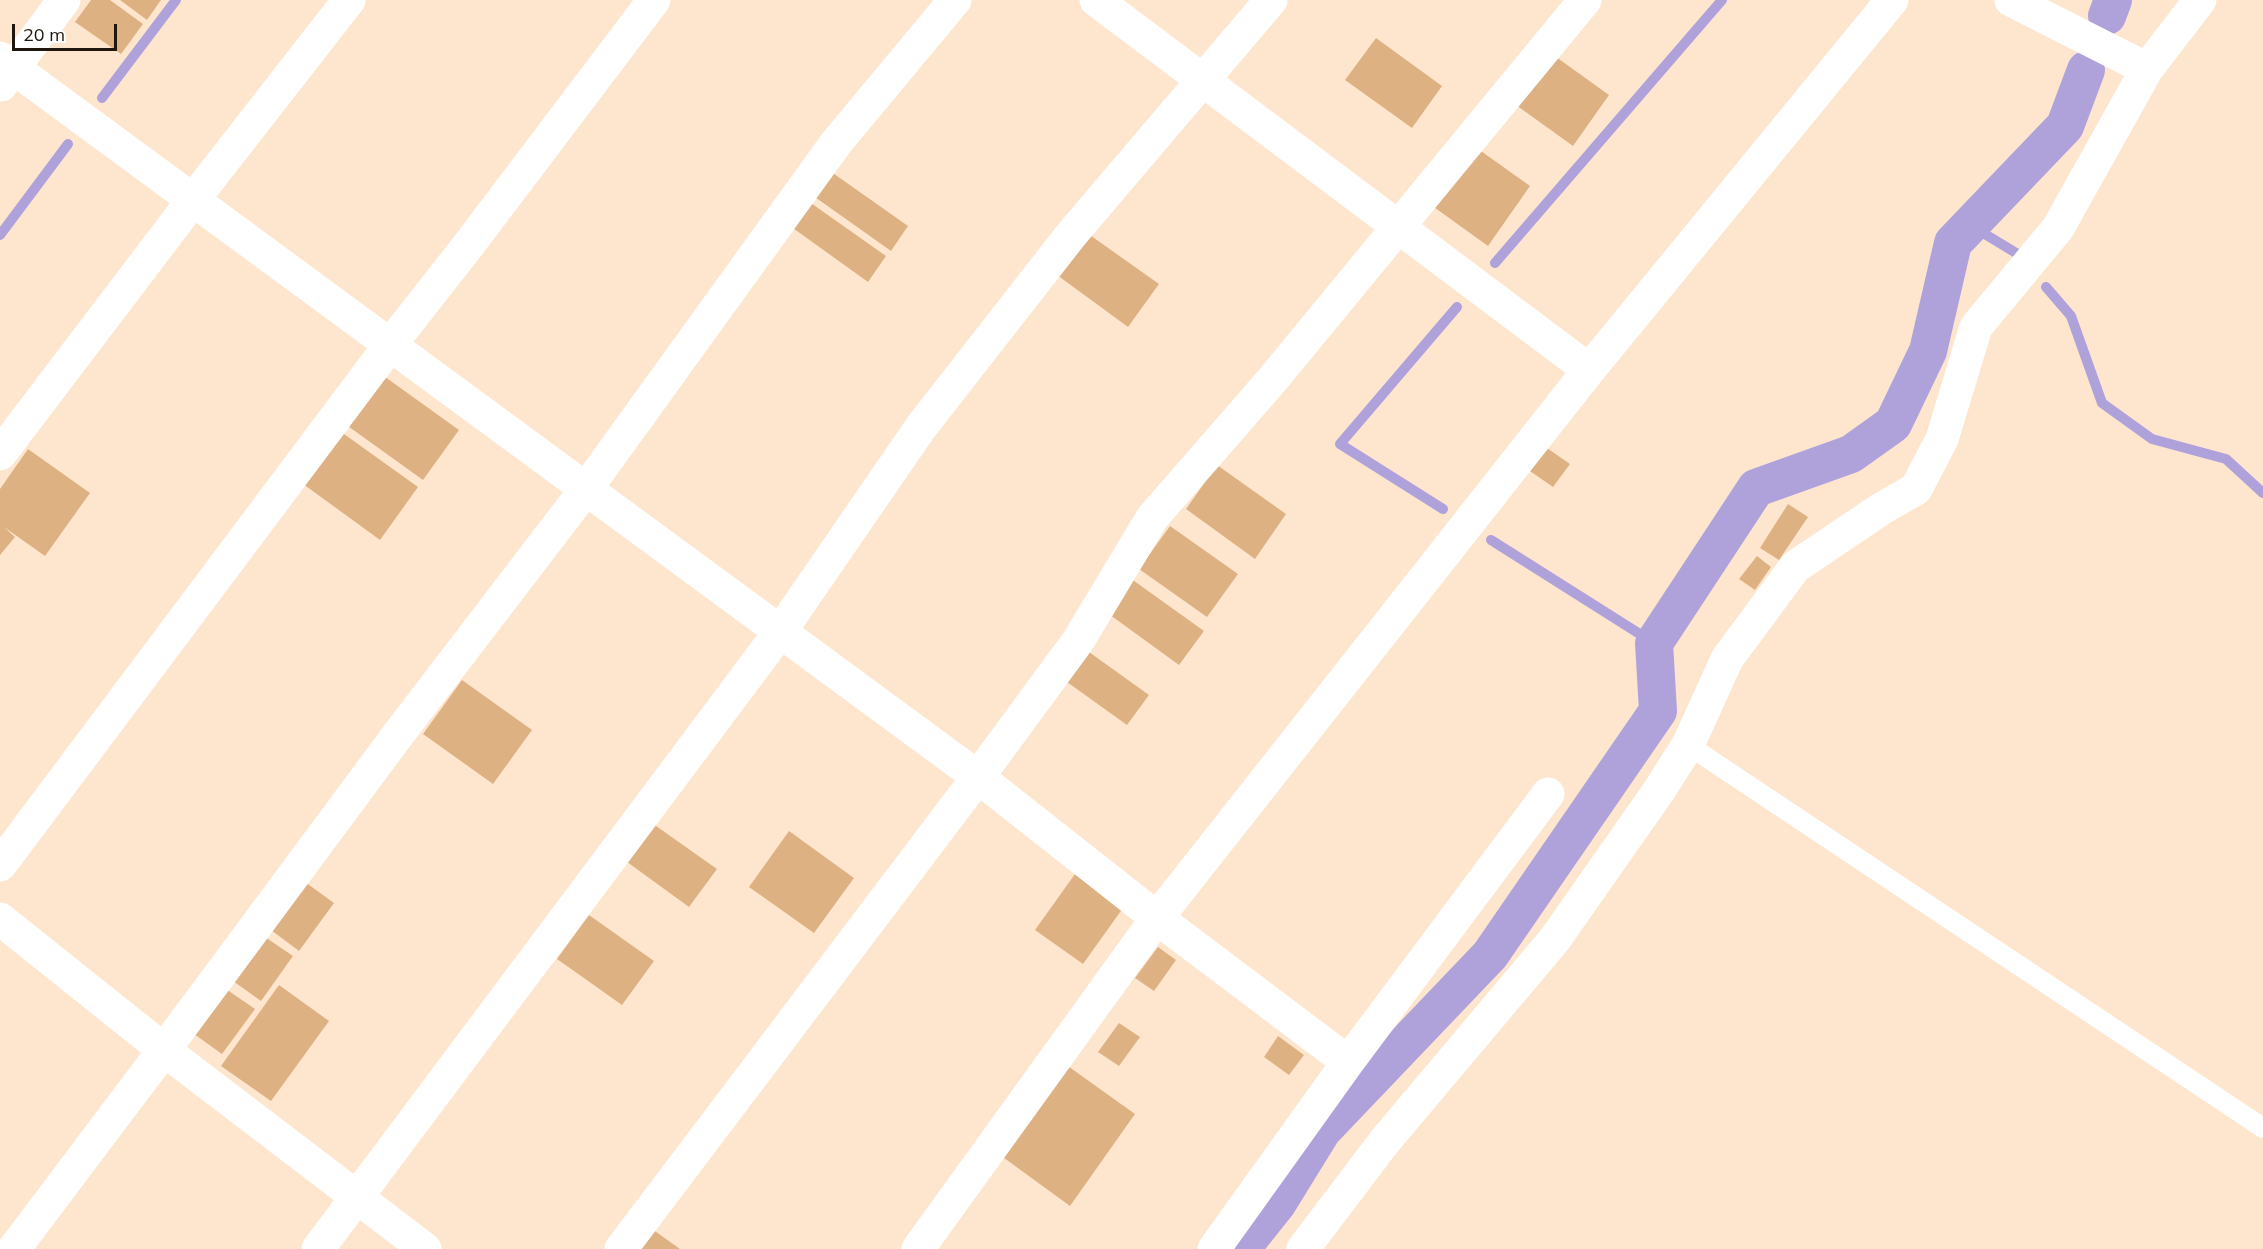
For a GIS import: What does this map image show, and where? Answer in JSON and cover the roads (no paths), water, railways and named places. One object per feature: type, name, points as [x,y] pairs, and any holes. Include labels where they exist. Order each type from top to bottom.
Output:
[{"type":"street","points":[[64,0],[4,71],[193,200],[978,777],[1157,918],[1348,1062]]},
{"type":"street","points":[[0,454],[349,0]]},
{"type":"street","points":[[0,865],[390,345],[654,0]]},
{"type":"street","points":[[14,1249],[165,1050],[400,732],[586,489],[837,143],[955,0]]},
{"type":"street","points":[[1096,0],[1589,370]]},
{"type":"street","points":[[318,1249],[780,632],[921,427],[1071,235],[1271,0]]},
{"type":"street","points":[[621,1249],[1078,641],[1152,518],[1274,379],[1397,226],[1585,0]]},
{"type":"street","points":[[918,1249],[1157,918],[1589,370],[1892,0]]},
{"type":"street","points":[[2012,0],[2147,69]]},
{"type":"street","points":[[1316,1244],[1384,1142],[1555,939],[1658,792],[1688,745],[1727,659],[1795,567],[1881,509],[1916,489],[1942,439],[1976,327],[2058,228],[2147,69],[2200,0]]},
{"type":"street","points":[[1214,1249],[1348,1062],[1548,794]]},
{"type":"street","points":[[0,919],[165,1050],[425,1249]]},
{"type":"lane","points":[[1688,745],[2263,1128]]},
{"type":"waterway","points":[[102,98],[176,0]]},
{"type":"waterway","points":[[1495,263],[1722,0]]},
{"type":"waterway","points":[[2107,16],[2113,0]]},
{"type":"waterway","points":[[1241,1249],[1277,1204],[1322,1131],[1490,955],[1658,711],[1654,643],[1756,488],[1851,454],[1893,424],[1928,351],[1953,243],[2065,126],[2086,70]]},
{"type":"waterway","points":[[0,235],[68,144]]},
{"type":"waterway","points":[[1970,225],[2021,256]]},
{"type":"waterway","points":[[2046,287],[2071,316],[2102,403],[2152,439],[2226,459],[2263,493]]},
{"type":"waterway","points":[[1443,509],[1340,444],[1457,307]]},
{"type":"waterway","points":[[1491,540],[1654,643]]}]
